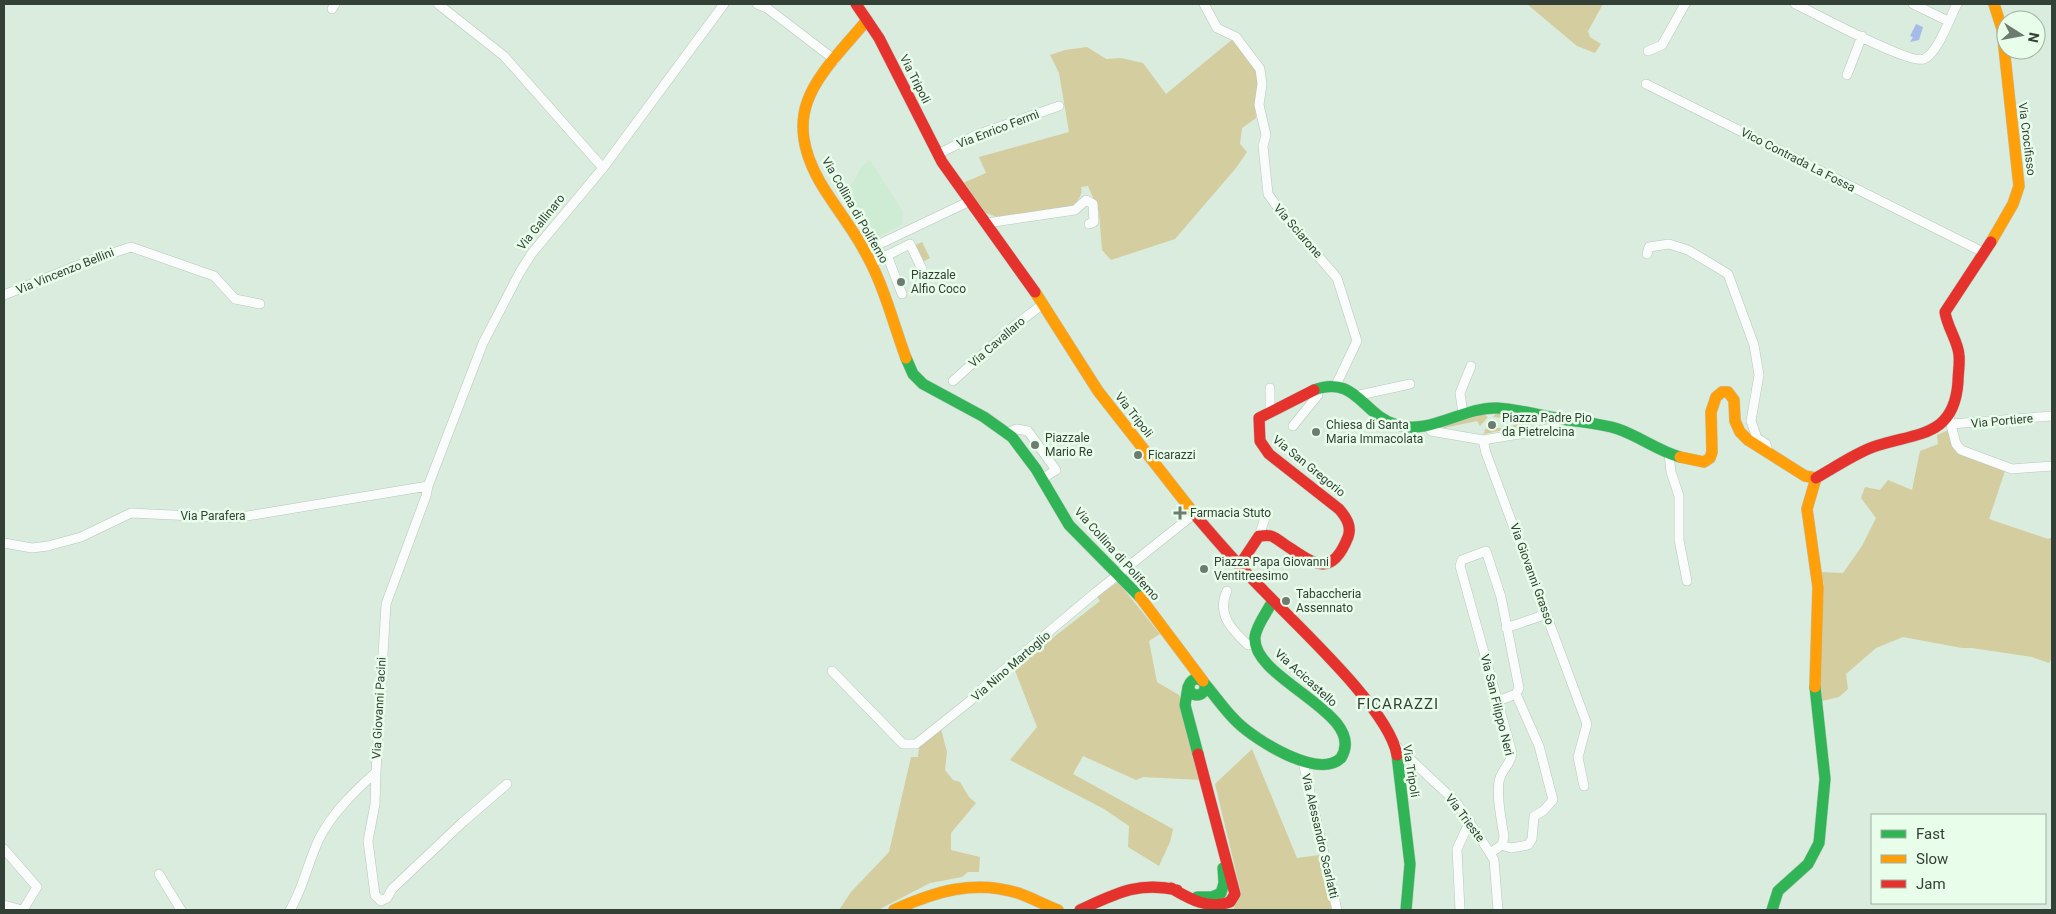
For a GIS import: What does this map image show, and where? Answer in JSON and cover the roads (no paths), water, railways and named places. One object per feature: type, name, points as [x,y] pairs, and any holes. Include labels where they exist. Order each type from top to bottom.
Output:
[{"type":"street","points":[[438,4],[504,56],[603,168]]},
{"type":"street","name":"Via Gallinaro","points":[[428,486],[483,343],[505,297],[532,253],[603,168],[724,4]]},
{"type":"street","points":[[756,4],[767,8],[835,60],[867,20]]},
{"type":"street","name":"Via Tripoli","points":[[856,4],[879,38],[938,154],[1043,304],[1098,391],[1194,514],[1272,602],[1355,686],[1381,719],[1395,745],[1410,864],[1406,910]]},
{"type":"street","name":"Via Sciarone","points":[[1204,4],[1217,28],[1236,37],[1260,69],[1262,84],[1258,106],[1266,135],[1263,146],[1268,194],[1283,215],[1337,278],[1357,340],[1336,385]]},
{"type":"street","points":[[1648,51],[1662,45],[1685,4]]},
{"type":"street","points":[[1795,4],[1905,57],[1923,59],[1934,50],[1957,4]]},
{"type":"street","points":[[1913,4],[1948,21]]},
{"type":"street","name":"Via Crocifisso","points":[[1950,420],[1955,404],[1959,353],[1945,318],[1947,307],[1967,283],[1985,253],[2013,204],[2019,186],[1996,9]]},
{"type":"street","points":[[1847,75],[1862,36]]},
{"type":"street","name":"Via Collina di Polifemo","points":[[835,60],[818,82],[804,107],[801,126],[802,139],[814,170],[872,263],[913,374],[923,384],[984,417],[1007,433],[1025,453],[1069,525],[1138,593],[1182,653],[1197,685]]},
{"type":"street","name":"Vico Contrada La Fossa","points":[[1646,84],[1985,253]]},
{"type":"street","name":"Via Enrico Fermi","points":[[938,154],[976,135],[1059,106]]},
{"type":"street","points":[[987,223],[1075,210],[1086,200],[1093,204],[1095,216],[1094,222],[1089,224]]},
{"type":"street","points":[[866,251],[970,201]]},
{"type":"street","points":[[872,263],[910,244],[922,269]]},
{"type":"street","points":[[1647,254],[1650,246],[1669,244],[1701,256],[1728,274],[1754,345],[1759,375],[1752,422],[1758,438],[1766,444],[1768,450]]},
{"type":"street","name":"Via Vincenzo Bellini","points":[[4,295],[94,259],[131,247],[214,276],[235,299],[260,304]]},
{"type":"street","points":[[888,255],[902,294]]},
{"type":"street","name":"Via Cavallaro","points":[[953,381],[1014,326],[1043,304]]},
{"type":"street","points":[[1463,414],[1460,393],[1471,366]]},
{"type":"street","points":[[1355,396],[1410,384]]},
{"type":"street","points":[[1270,388],[1270,411],[1328,385],[1336,385],[1355,396],[1386,422],[1405,427],[1431,424],[1478,410],[1498,408],[1618,429],[1669,454],[1695,462],[1704,462],[1710,458],[1713,446],[1711,409],[1714,400],[1722,392],[1728,392],[1734,400],[1735,421],[1740,432],[1748,440],[1768,450],[1805,476],[1816,478],[1871,448],[1933,429],[1950,420],[1956,444],[1961,450],[2012,469],[2052,466]]},
{"type":"street","points":[[1293,426],[1318,395],[1317,390]]},
{"type":"street","name":"Via San Gregorio","points":[[1259,536],[1272,536],[1314,564],[1321,566],[1334,562],[1350,530],[1345,512],[1284,466],[1262,445],[1259,438],[1259,418],[1270,411]]},
{"type":"street","name":"Via Portiere","points":[[1950,420],[2052,416]]},
{"type":"street","points":[[1432,431],[1483,440],[1549,429],[1559,418]]},
{"type":"street","points":[[1007,433],[1017,429],[1028,431],[1056,470],[1042,479]]},
{"type":"street","name":"Via Giovanni Grasso","points":[[1483,440],[1486,453],[1586,724],[1578,757],[1584,786]]},
{"type":"street","points":[[1669,454],[1671,472],[1679,496],[1679,540],[1687,581]]},
{"type":"street","points":[[1772,910],[1774,897],[1778,890],[1807,867],[1816,853],[1819,843],[1825,779],[1814,674],[1818,587],[1807,509],[1816,478]]},
{"type":"street","name":"Via Parafera","points":[[4,543],[32,548],[48,546],[81,537],[131,513],[235,518],[428,486]]},
{"type":"street","name":"Via Giovanni Pacini","points":[[290,910],[320,838],[329,823],[341,807],[376,772],[386,604],[428,486]]},
{"type":"street","points":[[1239,566],[1259,536],[1268,512]]},
{"type":"street","name":"Via Nino Martoglio","points":[[832,671],[904,744],[916,744],[1119,574],[1194,514]]},
{"type":"street","name":"Via San Filippo Neri","points":[[1502,845],[1504,837],[1498,786],[1502,772],[1511,761],[1512,753],[1460,566],[1462,560],[1472,554],[1486,551],[1501,598],[1506,628]]},
{"type":"street","points":[[1226,591],[1222,600],[1222,610],[1228,623],[1248,645],[1255,644],[1258,628],[1272,602]]},
{"type":"street","points":[[1498,701],[1516,694],[1519,688],[1506,628],[1547,614]]},
{"type":"street","name":"Via Acicastello","points":[[1197,685],[1240,726],[1303,762],[1326,764],[1336,762],[1342,757],[1346,749],[1344,734],[1332,720],[1259,654],[1255,644]]},
{"type":"street","points":[[1197,685],[1185,700],[1218,831],[1235,888],[1233,898],[1225,907]]},
{"type":"street","points":[[1490,853],[1502,845],[1511,848],[1528,845],[1532,838],[1534,816],[1543,811],[1553,800],[1539,746],[1516,694]]},
{"type":"street","name":"Via Trieste","points":[[1395,745],[1456,802],[1490,853],[1494,860],[1498,910]]},
{"type":"street","name":"Via Alessandro Scarlatti","points":[[1303,762],[1337,910]]},
{"type":"street","points":[[376,772],[375,804],[368,841],[375,895],[381,901],[387,898],[392,890],[463,822],[507,784]]},
{"type":"street","points":[[1460,910],[1457,849],[1470,821]]},
{"type":"street","points":[[1080,910],[1127,889],[1150,885],[1171,888],[1203,898],[1220,894],[1225,881],[1218,831]]},
{"type":"street","points":[[1220,847],[1229,884],[1225,907]]},
{"type":"street","points":[[4,849],[37,887],[23,910],[4,905]]},
{"type":"street","points":[[159,874],[181,910]]},
{"type":"street","points":[[894,910],[937,893],[966,886],[1005,889],[1058,910]]},
{"type":"street","points":[[1171,888],[1198,903],[1225,907]]},
{"type":"water","points":[[1916,24],[1923,27],[1919,40],[1910,42],[1913,37],[1910,36]]},
{"type":"place","name":"Piazzale Alfio Coco","points":[[901,282]]},
{"type":"place","name":"Piazza Padre Pio da Pietrelcina","points":[[1492,425]]},
{"type":"place","name":"Chiesa di Santa Maria Immacolata","points":[[1316,432]]},
{"type":"place","name":"Piazzale Mario Re","points":[[1035,445]]},
{"type":"place","name":"Ficarazzi","points":[[1138,455]]},
{"type":"place","name":"Farmacia Stuto","points":[[1180,513]]},
{"type":"place","name":"Piazza Papa Giovanni Ventitreesimo","points":[[1204,569]]},
{"type":"place","name":"Tabaccheria Assennato","points":[[1286,601]]},
{"type":"district","name":"FICARAZZI","points":[[1398,704]]}]
